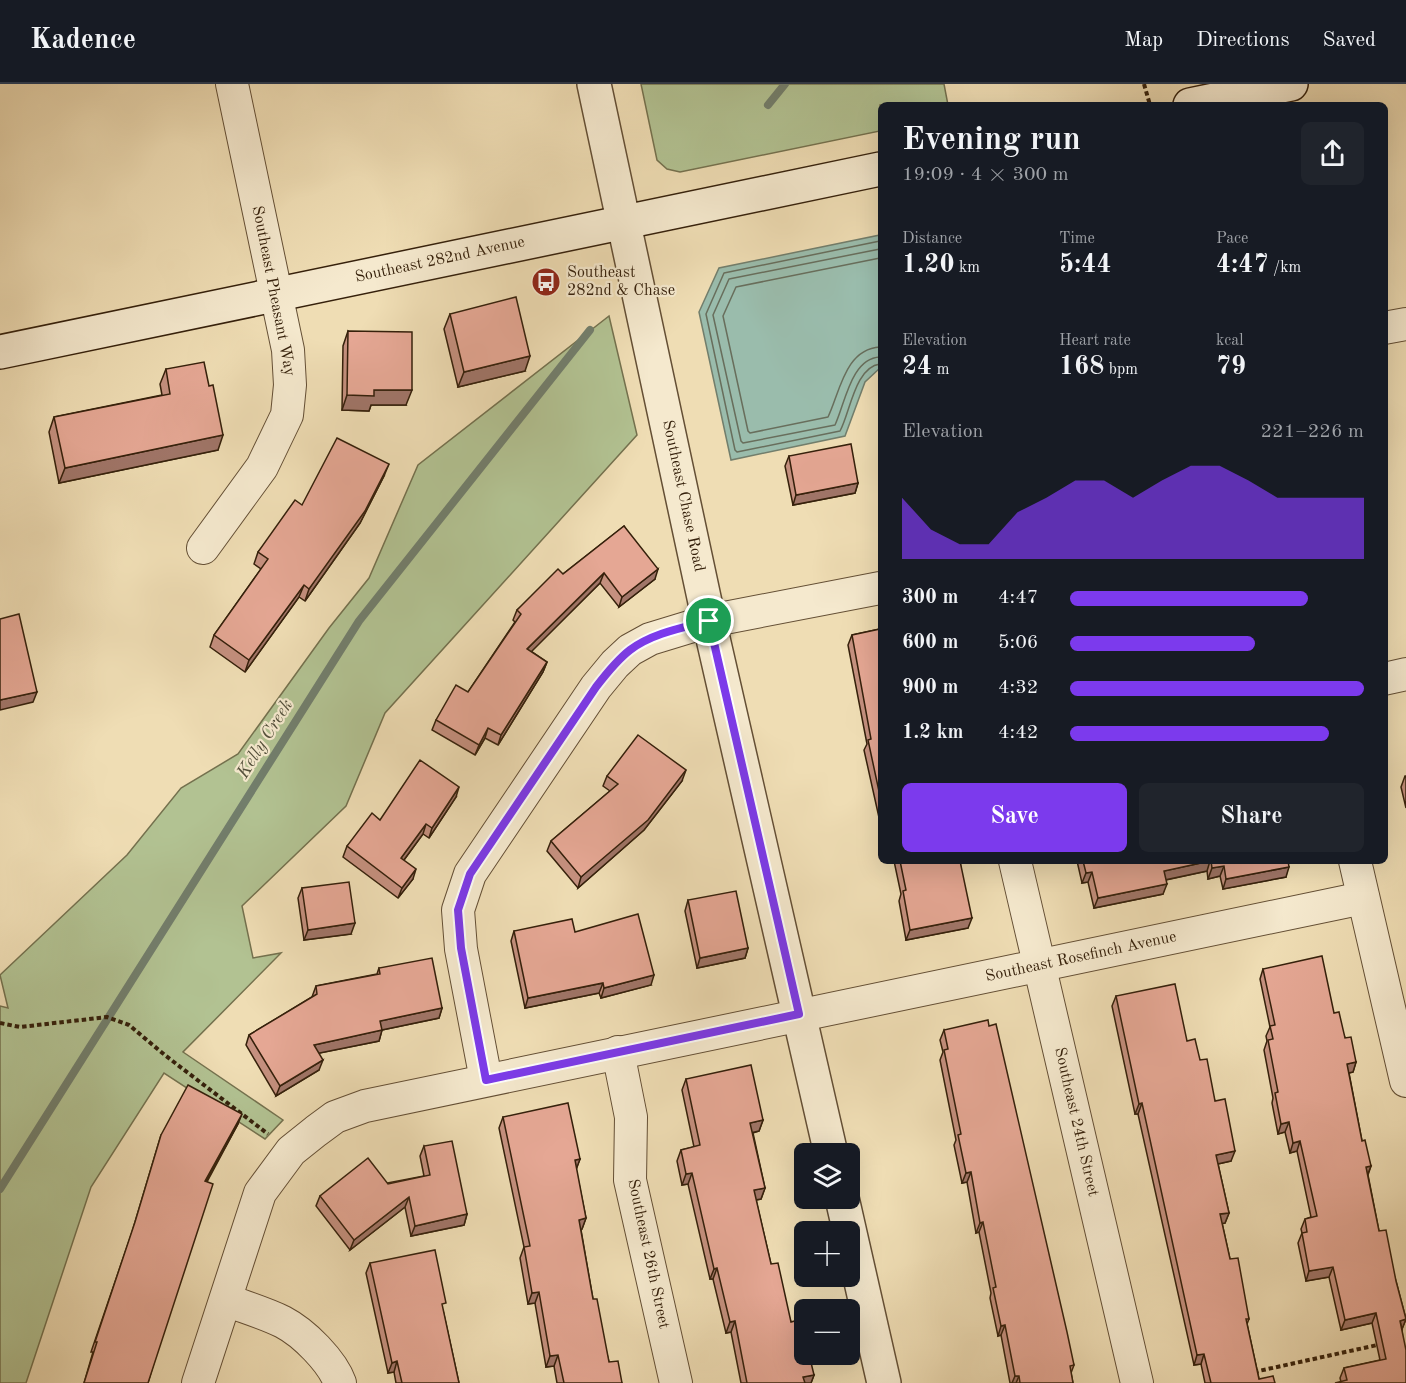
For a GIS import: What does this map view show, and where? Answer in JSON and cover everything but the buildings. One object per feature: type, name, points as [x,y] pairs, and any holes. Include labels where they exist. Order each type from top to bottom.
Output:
[{"type":"street","name":"Southeast Pheasant Way","points":[[203,548],[262,466],[287,415],[290,385],[288,351],[232,84]]},
{"type":"street","name":"Southeast Chase Road","points":[[594,84],[709,621],[828,1143]]},
{"type":"street","points":[[1204,102],[1291,84]]},
{"type":"street","name":"Southeast 282nd Avenue","points":[[0,352],[878,169]]},
{"type":"street","points":[[1388,327],[1406,324]]},
{"type":"street","points":[[486,1080],[461,948],[458,910],[470,874],[596,687],[630,650],[650,639],[709,621],[878,588]]},
{"type":"street","points":[[1388,678],[1406,675]]},
{"type":"street","name":"Southeast 24th Street","points":[[1016,864],[1137,1383]]},
{"type":"street","points":[[1356,864],[1406,1081]]},
{"type":"street","name":"Southeast Rosefinch Avenue","points":[[198,1383],[261,1193],[291,1151],[335,1117],[365,1106],[486,1080],[799,1014],[1040,967],[1363,898]]},
{"type":"street","name":"Southeast 26th Street","points":[[618,1052],[631,1117],[630,1180],[676,1383]]},
{"type":"street","points":[[844,1209],[884,1383]]},
{"type":"street","points":[[226,1300],[284,1323],[312,1344],[336,1371],[340,1383]]},
{"type":"path","points":[[1144,84],[1149,102]]},
{"type":"path","points":[[0,1023],[20,1027],[107,1017],[129,1025],[291,1151]]},
{"type":"path","points":[[1250,1373],[1384,1343]]},
{"type":"green space","points":[[641,84],[944,84],[947,102],[878,102],[878,131],[680,172],[667,169],[657,160]]},
{"type":"green space","points":[[609,316],[637,435],[385,713],[346,806],[242,906],[253,958],[281,953],[183,1052],[283,1120],[265,1139],[164,1073],[91,1187],[26,1383],[0,1383],[0,1006],[8,1008],[0,975],[127,855],[181,788],[238,754],[329,628],[369,578],[418,465]]},
{"type":"water","points":[[878,235],[878,370],[865,382],[845,436],[731,460],[699,312],[719,268]]},
{"type":"waterway","name":"Kelly Creek","points":[[768,105],[785,84]]},
{"type":"waterway","name":"Kelly Creek","points":[[0,1189],[359,621],[590,330]]},
{"type":"place","name":"Southeast 282nd & Chase","points":[[546,282]]},
{"type":"route","points":[[709,621],[799,1014],[486,1080],[461,948],[458,910],[470,874],[596,687],[615,664],[630,650],[650,639],[709,621]]}]
